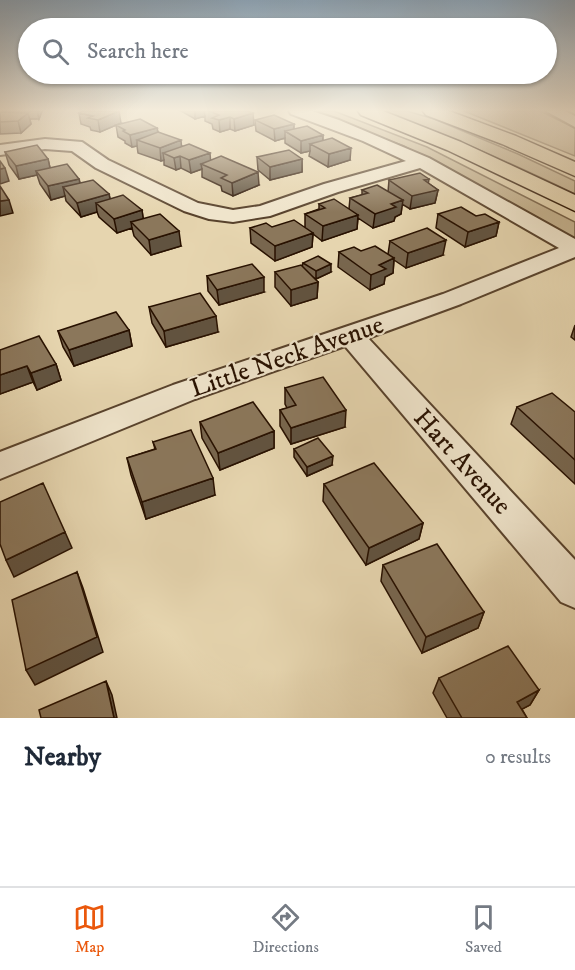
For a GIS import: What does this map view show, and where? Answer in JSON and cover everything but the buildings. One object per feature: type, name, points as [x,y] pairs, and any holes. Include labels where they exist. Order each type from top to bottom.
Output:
[{"type":"highway","points":[[450,145],[575,204]]},
{"type":"highway","points":[[518,145],[575,170]]},
{"type":"street","points":[[0,150],[41,145]]},
{"type":"street","points":[[53,145],[76,146],[102,164],[191,207],[209,213],[233,216],[262,212],[331,188],[423,162]]},
{"type":"street","points":[[384,145],[484,193],[575,248]]},
{"type":"street","name":"Little Neck Avenue","points":[[0,466],[184,392],[452,299],[575,248]]},
{"type":"street","name":"Hart Avenue","points":[[350,335],[575,589]]},
{"type":"shaded area","points":[[400,145],[421,145],[427,147],[575,222],[575,243]]},
{"type":"shaded area","points":[[466,145],[495,145],[518,154],[575,181],[575,194],[527,171]]},
{"type":"shaded area","points":[[547,145],[575,145],[575,156]]}]
